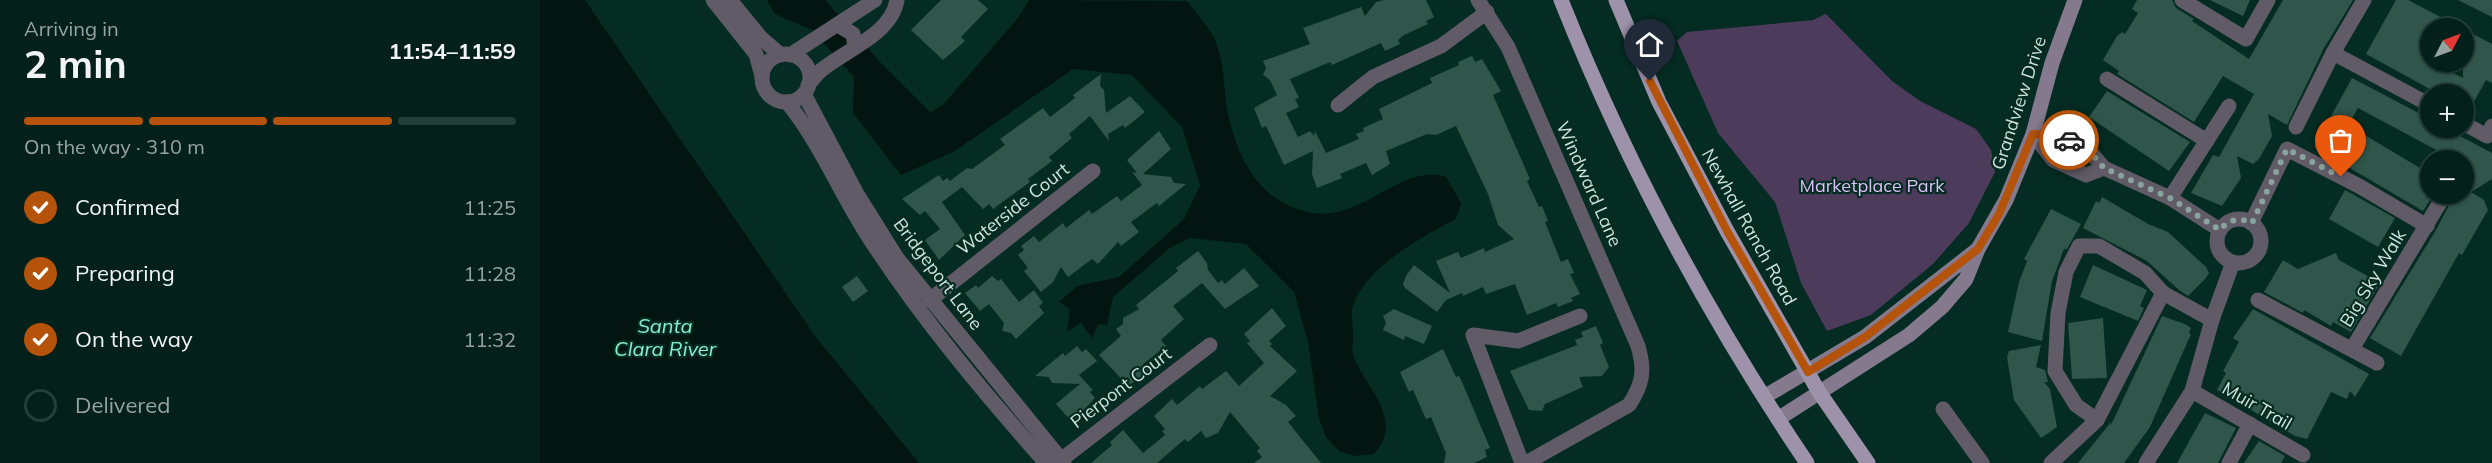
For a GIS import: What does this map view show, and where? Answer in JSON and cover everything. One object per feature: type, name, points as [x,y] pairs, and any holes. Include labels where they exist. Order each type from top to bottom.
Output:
[{"type":"main road","points":[[1561,0],[1599,94],[1658,215],[1764,397],[1807,463]]},
{"type":"main road","name":"Newhall Ranch Road","points":[[1616,0],[1659,102],[1727,231],[1820,392],[1868,463]]},
{"type":"street","name":"Bridgeport Lane","points":[[713,0],[756,54],[762,84],[772,98],[787,102],[804,122],[871,240],[979,384],[1057,462]]},
{"type":"street","name":"Bridgeport Lane","points":[[729,0],[760,38],[785,55],[803,63],[808,69],[806,90],[857,194],[897,258],[1057,462]]},
{"type":"street","points":[[762,76],[768,62],[813,41],[875,0]]},
{"type":"street","points":[[787,102],[806,90],[829,64],[878,30],[895,12],[897,0]]},
{"type":"street","name":"Grandview Drive","points":[[1778,419],[1909,335],[1942,308],[1966,279],[1978,249],[2002,207],[2033,134],[2052,63],[2075,0]]},
{"type":"street","points":[[2182,0],[2246,39],[2268,0]]},
{"type":"street","points":[[2296,127],[2332,53],[2364,0]]},
{"type":"street","points":[[1338,105],[1373,77],[1441,46],[1482,6]]},
{"type":"street","name":"Windward Lane","points":[[1482,6],[1508,47],[1644,364],[1639,391],[1629,405],[1613,416],[1524,463]]},
{"type":"street","points":[[838,25],[853,34],[855,47]]},
{"type":"street","points":[[2332,53],[2420,100]]},
{"type":"street","points":[[2107,79],[2206,141]]},
{"type":"street","points":[[2170,198],[2229,106]]},
{"type":"street","points":[[2474,129],[2487,136],[2492,126]]},
{"type":"street","points":[[2033,134],[2053,160],[2061,164],[2086,175],[2104,168]]},
{"type":"street","points":[[2033,134],[2061,136],[2087,148],[2104,168],[2170,198],[2220,230]]},
{"type":"street","name":"Big Sky Walk","points":[[2252,223],[2287,149],[2359,186],[2427,226]]},
{"type":"street","name":"Waterside Court","points":[[930,300],[1093,171]]},
{"type":"street","name":"Big Sky Walk","points":[[2352,349],[2439,204]]},
{"type":"street","points":[[2238,219],[2252,223],[2260,234],[2260,248],[2253,259],[2233,262],[2219,249],[2220,230],[2238,219]]},
{"type":"street","points":[[2097,420],[2076,405],[2055,371],[2058,313],[2066,272],[2079,246],[2099,246],[2145,273],[2163,293],[2212,320]]},
{"type":"street","name":"Grandview Drive","points":[[1764,397],[1865,337],[1978,249]]},
{"type":"street","points":[[2146,463],[2192,391],[2212,320],[2233,262]]},
{"type":"street","points":[[2050,463],[2097,420],[2163,293]]},
{"type":"street","points":[[2258,300],[2377,363]]},
{"type":"street","points":[[1524,463],[1473,335],[1518,341],[1580,316]]},
{"type":"street","name":"Pierpont Court","points":[[1057,462],[1210,345]]},
{"type":"street","name":"Muir Trail","points":[[2192,391],[2303,455]]},
{"type":"street","points":[[1943,409],[1982,463]]},
{"type":"street","points":[[2229,463],[2250,424]]},
{"type":"green space","name":"Marketplace Park","points":[[1826,14],[1892,81],[1920,101],[1976,129],[1991,150],[1995,172],[1969,223],[1933,264],[1871,315],[1827,331],[1801,283],[1775,202],[1718,133],[1677,41],[1687,32],[1813,20]]},
{"type":"water","name":"Santa Clara River","points":[[540,0],[585,0],[815,336],[919,463],[540,463]]},
{"type":"water","points":[[767,0],[825,0],[880,62],[930,112],[943,105],[1018,18],[1029,0],[1187,1],[1208,28],[1218,47],[1231,127],[1244,162],[1265,189],[1279,200],[1295,208],[1314,213],[1332,213],[1349,209],[1414,177],[1430,175],[1446,177],[1461,203],[1456,219],[1411,245],[1380,267],[1358,295],[1352,310],[1354,357],[1381,406],[1385,418],[1386,430],[1374,454],[1355,456],[1339,451],[1326,437],[1319,418],[1308,342],[1294,292],[1246,244],[1190,238],[1171,247],[1113,297],[1107,325],[1098,324],[1092,338],[1081,323],[1067,332],[1070,309],[1059,302],[1077,286],[1119,277],[1184,219],[1200,185],[1182,127],[1132,75],[1073,69],[955,151],[901,175],[853,113],[854,77],[812,30],[775,14]]},
{"type":"building","points":[[941,0],[978,0],[988,9],[961,37],[965,41],[943,60],[911,30]]},
{"type":"building","points":[[1426,0],[1434,17],[1426,21],[1428,24],[1404,35],[1398,40],[1400,44],[1385,51],[1381,43],[1332,65],[1331,62],[1290,79],[1299,98],[1295,99],[1299,107],[1286,113],[1298,137],[1310,131],[1314,136],[1315,131],[1326,153],[1359,139],[1356,134],[1364,131],[1363,128],[1383,119],[1379,109],[1432,83],[1430,78],[1459,65],[1458,62],[1472,56],[1475,62],[1482,59],[1501,91],[1493,95],[1530,179],[1527,181],[1539,207],[1542,206],[1548,221],[1545,222],[1561,262],[1568,259],[1574,273],[1570,274],[1580,294],[1571,298],[1573,301],[1558,307],[1556,303],[1527,315],[1515,284],[1486,294],[1483,287],[1463,296],[1462,293],[1446,300],[1437,312],[1405,288],[1403,284],[1406,276],[1414,265],[1450,293],[1436,261],[1458,252],[1461,258],[1484,248],[1485,252],[1514,239],[1498,225],[1488,194],[1456,126],[1436,135],[1427,134],[1386,151],[1390,164],[1372,175],[1366,163],[1340,174],[1342,178],[1317,188],[1312,174],[1313,151],[1284,165],[1266,126],[1262,128],[1254,108],[1277,95],[1270,80],[1263,75],[1266,68],[1263,61],[1310,44],[1303,28],[1361,7],[1365,16],[1376,2]]},
{"type":"building","points":[[2137,0],[2172,0],[2176,8],[2194,19],[2192,21],[2249,59],[2283,0],[2353,0],[2324,48],[2287,125],[2268,114],[2272,136],[2259,159],[2253,164],[2237,156],[2241,178],[2222,206],[2191,193],[2213,155],[2219,157],[2254,94],[2223,76],[2194,122],[2117,74],[2119,71],[2103,60],[2117,36],[2122,32],[2125,34],[2138,13],[2132,9]]},
{"type":"building","points":[[2210,0],[2250,0],[2243,16]]},
{"type":"building","points":[[2396,0],[2408,0],[2442,18],[2420,18],[2420,72],[2451,72],[2463,78],[2463,72],[2474,72],[2474,35],[2492,44],[2492,83],[2486,80],[2474,101],[2474,84],[2421,84],[2366,54]]},
{"type":"building","points":[[2458,0],[2492,0],[2492,17]]},
{"type":"building","points":[[1101,74],[1100,86],[1104,90],[1106,113],[1130,96],[1145,112],[1125,128],[1123,125],[1108,134],[1109,141],[1090,116],[1069,134],[1072,138],[1049,157],[1052,161],[1028,179],[1030,182],[993,209],[989,204],[983,209],[962,187],[942,202],[965,235],[939,260],[925,240],[940,229],[925,211],[920,215],[902,199],[939,175],[943,181],[947,178],[950,181],[967,168],[972,169],[1005,145],[1000,139],[1043,108],[1050,117],[1075,98],[1073,95]]},
{"type":"building","points":[[2352,78],[2420,114],[2420,138],[2464,138],[2492,153],[2492,179],[2474,190],[2474,150],[2436,150],[2358,108],[2348,125],[2420,168],[2420,204],[2428,204],[2423,211],[2314,147]]},
{"type":"building","points":[[2107,91],[2190,142],[2169,171],[2089,117]]},
{"type":"building","points":[[1159,131],[1171,149],[1143,174],[1171,177],[1174,183],[1186,184],[1159,206],[1157,203],[1131,222],[1139,232],[1121,246],[1118,242],[1098,264],[1092,259],[1068,277],[1061,267],[1053,282],[1041,292],[1024,271],[1028,268],[1018,255],[1024,250],[1021,246],[1034,236],[1039,242],[1063,223],[1066,228],[1089,210],[1092,214],[1117,196],[1121,201],[1142,185],[1132,172],[1137,173],[1127,160]]},
{"type":"building","points":[[2345,190],[2395,218],[2378,247],[2329,219]]},
{"type":"building","points":[[2474,194],[2484,200],[2488,210],[2462,255],[2459,253],[2401,356],[2370,338],[2450,204],[2474,204]]},
{"type":"building","points":[[2102,197],[2148,224],[2168,232],[2206,267],[2209,273],[2205,279],[2188,296],[2147,261],[2083,228],[2096,201],[2099,203]]},
{"type":"building","points":[[2051,209],[2081,224],[2067,249],[2064,249],[2052,281],[2042,341],[2008,332],[2019,282],[2027,261],[2024,259]]},
{"type":"building","points":[[1198,251],[1218,283],[1222,280],[1225,284],[1244,268],[1259,286],[1225,309],[1202,283],[1173,306],[1184,319],[1161,340],[1166,346],[1143,364],[1149,372],[1128,386],[1099,355],[1121,336],[1116,329],[1123,324],[1123,318],[1139,309],[1136,305],[1178,271],[1176,268]]},
{"type":"building","points":[[2336,253],[2339,260],[2380,283],[2351,332],[2333,322],[2331,326],[2304,310],[2303,313],[2264,292],[2283,260],[2298,269]]},
{"type":"building","points":[[2093,265],[2147,290],[2140,306],[2144,308],[2138,321],[2080,297]]},
{"type":"building","points":[[857,276],[868,291],[853,302],[842,287]]},
{"type":"building","points":[[992,276],[998,281],[1001,279],[1019,302],[1034,290],[1043,303],[1039,306],[1044,313],[1016,339],[1011,333],[1002,331],[1004,323],[989,304],[980,311],[965,293],[976,285],[978,288]]},
{"type":"building","points":[[1272,308],[1286,326],[1269,341],[1272,344],[1270,346],[1297,371],[1270,396],[1286,405],[1296,416],[1288,422],[1321,463],[1254,463],[1262,457],[1257,451],[1260,448],[1230,412],[1218,433],[1206,438],[1201,431],[1188,442],[1185,439],[1157,463],[1091,463],[1112,445],[1110,442],[1123,430],[1143,453],[1165,435],[1162,431],[1165,429],[1154,416],[1172,399],[1177,405],[1200,386],[1202,389],[1226,371],[1239,386],[1264,363],[1247,343],[1250,341],[1244,334]]},
{"type":"building","points":[[1394,309],[1432,326],[1424,344],[1405,336],[1404,340],[1383,330],[1386,323],[1383,316]]},
{"type":"building","points":[[2253,309],[2369,374],[2355,397],[2350,391],[2347,399],[2331,392],[2307,439],[2295,436],[2217,390],[2226,373],[2223,371],[2239,342],[2233,338]]},
{"type":"building","points":[[2162,316],[2185,324],[2191,328],[2189,333],[2191,334],[2150,427],[2124,463],[2078,463],[2111,422],[2111,425]]},
{"type":"building","points":[[2103,318],[2107,378],[2072,379],[2068,323]]},
{"type":"building","points":[[1596,326],[1603,343],[1600,345],[1609,367],[1602,376],[1579,377],[1583,387],[1545,404],[1542,411],[1529,410],[1510,371],[1577,345],[1575,340],[1583,337],[1581,332]]},
{"type":"building","points":[[2041,345],[2036,367],[2045,370],[2048,382],[2044,382],[2050,389],[2057,427],[2041,438],[2014,400],[2007,357],[2009,351]]},
{"type":"building","points":[[1077,346],[1082,352],[1086,349],[1097,361],[1079,375],[1093,390],[1090,392],[1095,398],[1072,422],[1056,404],[1080,384],[1052,383],[1049,377],[1035,376],[1063,353],[1065,356]]},
{"type":"building","points":[[1443,349],[1456,377],[1459,376],[1462,382],[1490,448],[1485,450],[1487,457],[1474,463],[1444,463],[1446,453],[1431,417],[1426,419],[1413,390],[1409,392],[1400,372]]},
{"type":"building","points":[[2205,413],[2236,428],[2218,463],[2177,463]]},
{"type":"building","points":[[2259,441],[2285,456],[2281,463],[2244,463]]},
{"type":"way so far","points":[[2069,140],[2087,148],[2104,168],[2170,198],[2220,230],[2231,221],[2238,219],[2252,223],[2287,149],[2341,177]]},
{"type":"route","points":[[1650,81],[1727,231],[1808,372],[1865,337],[1978,249],[1999,214],[2033,134],[2061,136],[2069,140]]}]
